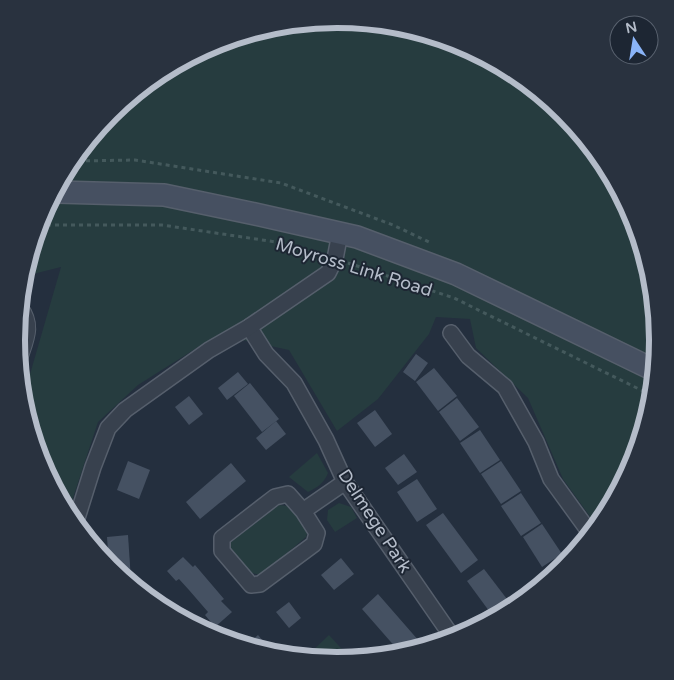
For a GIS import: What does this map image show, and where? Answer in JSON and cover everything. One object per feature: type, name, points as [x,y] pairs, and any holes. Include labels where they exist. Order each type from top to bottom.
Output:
[{"type":"street","name":"Moyross Link Road","points":[[62,192],[164,195],[356,237],[456,274],[647,367]]},
{"type":"street","points":[[78,514],[108,428],[125,410],[209,350],[249,327],[328,274],[335,259],[340,233]]},
{"type":"street","name":"Delmege Park","points":[[249,327],[266,354],[294,383],[326,440],[345,482],[448,631]]},
{"type":"street","points":[[451,333],[468,356],[505,386],[536,442],[551,479],[586,528]]},
{"type":"street","points":[[303,511],[345,482]]},
{"type":"street","points":[[288,494],[303,511],[318,532],[314,544],[260,584],[250,585],[222,551],[222,538],[275,497],[288,494]]},
{"type":"lane","points":[[26,351],[33,327],[30,314],[27,310]]},
{"type":"path","name":"Moyross Link Road","points":[[48,225],[162,225],[276,242],[379,272],[454,298],[644,392]]},
{"type":"green space","points":[[337,28],[398,34],[456,52],[493,70],[543,105],[585,150],[617,202],[632,240],[643,279],[649,340],[643,401],[632,440],[617,478],[592,519],[563,479],[528,398],[476,348],[470,319],[436,317],[429,334],[378,399],[337,431],[289,350],[224,336],[203,344],[138,385],[98,422],[71,503],[57,478],[42,440],[31,401],[28,381],[61,267],[32,274],[42,240],[57,202],[89,150],[102,134],[147,92],[199,60],[237,45],[276,34]]},
{"type":"green space","points":[[317,453],[328,473],[320,484],[308,492],[289,477]]},
{"type":"green space","points":[[339,503],[351,507],[357,518],[335,532],[327,520],[328,510]]},
{"type":"green space","points":[[279,505],[288,506],[309,528],[306,537],[261,575],[252,573],[231,550],[231,542]]},
{"type":"green space","points":[[329,635],[344,652],[337,652],[313,651]]},
{"type":"building","points":[[416,354],[428,363],[415,381],[403,372]]},
{"type":"building","points":[[434,368],[457,396],[438,411],[416,382]]},
{"type":"building","points":[[238,372],[248,384],[227,400],[218,388]]},
{"type":"building","points":[[250,383],[279,419],[262,432],[234,396]]},
{"type":"building","points":[[189,396],[203,414],[189,425],[175,407]]},
{"type":"building","points":[[457,398],[479,427],[460,441],[439,412]]},
{"type":"building","points":[[375,410],[392,434],[375,447],[357,423]]},
{"type":"building","points":[[276,421],[286,434],[266,450],[256,438]]},
{"type":"building","points":[[480,430],[500,460],[480,473],[460,443]]},
{"type":"building","points":[[404,454],[417,472],[398,485],[385,468]]},
{"type":"building","points":[[128,461],[150,470],[139,499],[117,490]]},
{"type":"building","points":[[501,461],[521,491],[501,504],[481,474]]},
{"type":"building","points":[[231,463],[246,481],[200,519],[186,502]]},
{"type":"building","points":[[417,479],[437,509],[417,522],[397,492]]},
{"type":"building","points":[[521,493],[541,523],[521,536],[501,506]]},
{"type":"building","points":[[443,513],[478,560],[461,573],[426,525]]},
{"type":"building","points":[[542,524],[562,554],[542,567],[523,537]]},
{"type":"building","points":[[128,535],[131,575],[108,553],[107,537]]},
{"type":"building","points":[[183,557],[193,567],[195,565],[224,599],[221,601],[232,612],[215,627],[205,615],[208,612],[179,579],[176,581],[167,571]]},
{"type":"building","points":[[341,558],[354,574],[334,590],[321,575]]},
{"type":"building","points":[[484,569],[508,600],[490,612],[467,581]]},
{"type":"building","points":[[378,594],[419,641],[395,646],[362,609]]},
{"type":"building","points":[[289,602],[301,618],[289,628],[276,612]]},
{"type":"building","points":[[258,635],[265,643],[256,641],[252,640]]}]
